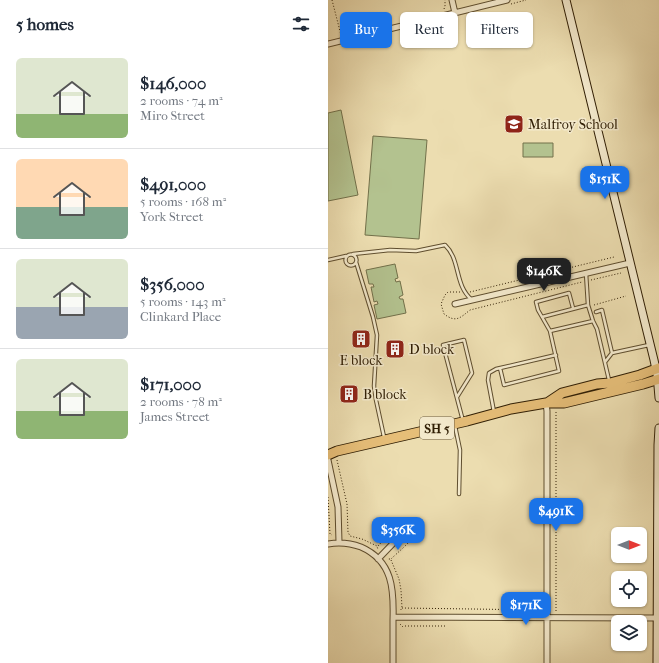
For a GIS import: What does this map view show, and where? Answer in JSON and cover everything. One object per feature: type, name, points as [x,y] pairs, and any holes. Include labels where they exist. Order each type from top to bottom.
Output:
[{"type":"highway","name":"SH 5","points":[[546,404],[562,392],[597,384],[610,383],[657,369]]},
{"type":"highway","name":"SH 5","points":[[328,455],[337,451],[459,423],[511,409],[564,403],[658,379]]},
{"type":"main road","points":[[566,0],[657,369],[659,398]]},
{"type":"main road","points":[[657,663],[659,428]]},
{"type":"street","points":[[452,0],[455,12]]},
{"type":"street","points":[[458,12],[507,0]]},
{"type":"street","points":[[328,44],[340,42]]},
{"type":"street","points":[[455,304],[630,263]]},
{"type":"street","points":[[546,404],[547,663]]},
{"type":"street","points":[[328,460],[338,507],[339,542]]},
{"type":"street","points":[[378,559],[405,531]]},
{"type":"street","points":[[328,544],[339,542],[358,546],[372,553],[388,573],[394,596],[393,663]]},
{"type":"street","points":[[394,617],[658,618]]},
{"type":"lane","points":[[328,260],[349,254],[390,250],[416,251],[441,245],[445,246],[452,254],[462,289],[473,300]]},
{"type":"lane","points":[[353,254],[356,257],[356,262],[377,334],[374,386],[384,440]]},
{"type":"lane","points":[[346,256],[345,262],[348,265],[353,265],[356,262]]},
{"type":"lane","points":[[586,273],[588,305],[592,321],[597,329],[610,383]]},
{"type":"lane","points":[[500,368],[504,385],[559,371],[550,331],[536,302],[569,293],[573,308]]},
{"type":"lane","points":[[542,317],[588,305]]},
{"type":"lane","points":[[596,312],[602,310],[612,353]]},
{"type":"lane","points":[[550,331],[592,321]]},
{"type":"lane","points":[[457,397],[472,373],[464,340],[443,346],[457,397],[460,450],[459,494]]},
{"type":"lane","points":[[605,362],[612,353],[650,344]]},
{"type":"lane","points":[[494,413],[488,376],[491,370],[556,355]]},
{"type":"path","points":[[332,0],[340,30]]},
{"type":"path","points":[[445,0],[445,6]]},
{"type":"path","points":[[465,293],[614,257]]},
{"type":"path","points":[[594,305],[626,296]]},
{"type":"path","points":[[556,411],[556,614]]},
{"type":"path","points":[[337,460],[347,504],[349,534]]},
{"type":"path","points":[[328,497],[330,534]]},
{"type":"path","points":[[330,534],[334,536]]},
{"type":"path","points":[[345,536],[349,534],[377,546],[378,550]]},
{"type":"path","points":[[391,559],[399,579],[402,608]]},
{"type":"path","points":[[400,610],[402,608],[543,610]]},
{"type":"path","points":[[400,624],[403,628]]},
{"type":"path","points":[[405,626],[447,626]]},
{"type":"green space","points":[[341,110],[358,195],[328,201],[328,113]]},
{"type":"green space","points":[[373,136],[427,140],[419,239],[365,235]]},
{"type":"green space","points":[[523,143],[553,143],[553,157],[523,157]]},
{"type":"green space","points":[[395,264],[398,278],[395,279],[396,282],[400,281],[403,295],[399,297],[400,299],[403,299],[406,313],[377,319],[374,305],[378,304],[377,301],[374,302],[371,287],[374,287],[373,284],[369,284],[366,270]]},
{"type":"place","name":"Malfroy School","points":[[514,124]]},
{"type":"place","name":"E block","points":[[361,339]]},
{"type":"place","name":"D block","points":[[395,349]]},
{"type":"place","name":"B block","points":[[349,394]]}]
